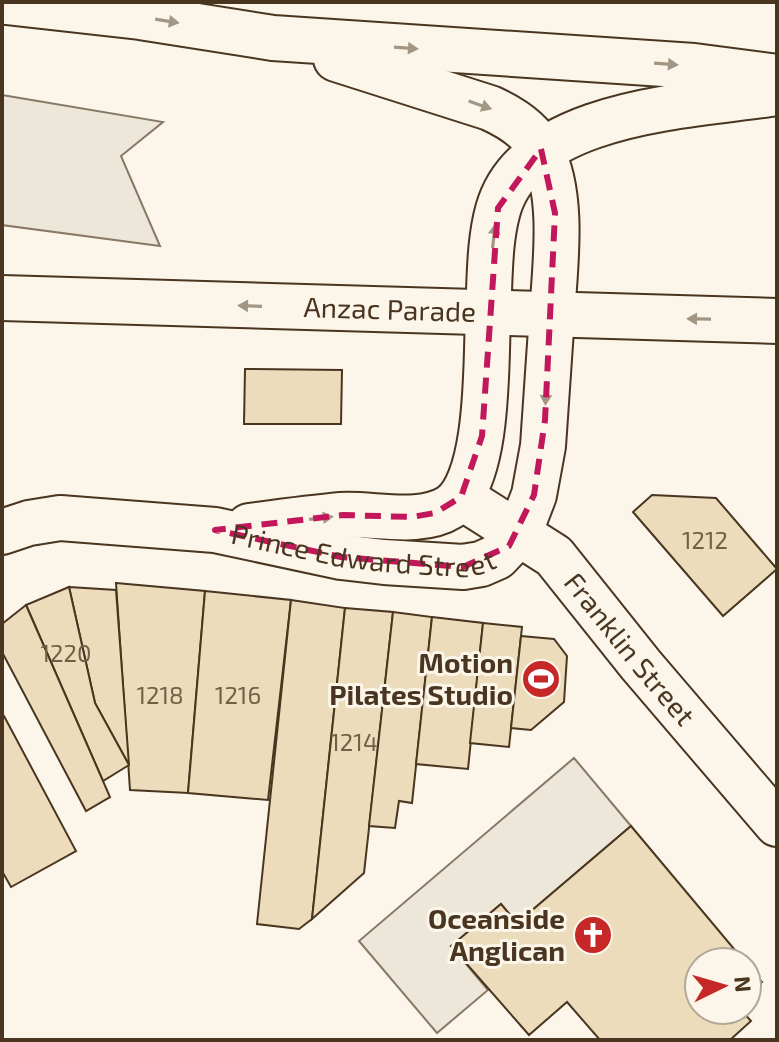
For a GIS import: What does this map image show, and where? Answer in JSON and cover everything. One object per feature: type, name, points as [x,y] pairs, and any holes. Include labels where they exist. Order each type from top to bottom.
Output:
[{"type":"main road","points":[[6,2],[140,17],[273,38],[694,66],[777,77]]},
{"type":"main road","points":[[273,38],[490,108],[519,125],[541,149],[571,134],[626,116],[777,93]]},
{"type":"main road","name":"Prince Edward Street","points":[[2,532],[29,523],[60,518],[215,530],[341,557],[463,567],[497,557],[519,534],[534,495],[543,446],[555,213],[541,149],[508,187],[498,208],[493,234],[482,436],[470,479],[461,497],[435,513],[412,517],[343,515],[215,530]]},
{"type":"main road","name":"Anzac Parade","points":[[6,298],[777,321]]},
{"type":"main road","name":"Franklin Street","points":[[461,497],[554,556],[641,665],[777,824]]},
{"type":"highlighted area","points":[[541,149],[555,213],[545,420],[534,495],[509,546],[463,567],[341,557],[215,530],[343,515],[412,517],[435,513],[461,497],[482,436],[498,208]]},
{"type":"shaded area","points":[[2,95],[163,122],[121,156],[160,246],[2,225]]},
{"type":"shaded area","points":[[574,758],[631,826],[517,923],[501,904],[451,946],[488,990],[437,1033],[359,941]]},
{"type":"building","points":[[245,369],[342,370],[341,424],[244,424]]},
{"type":"building","points":[[652,495],[716,498],[777,569],[723,616],[633,512]]},
{"type":"building","points":[[116,583],[205,591],[188,793],[130,790]]},
{"type":"building","points":[[69,587],[116,590],[129,765],[95,703]]},
{"type":"building","points":[[69,587],[95,703],[129,765],[103,781],[26,605]]},
{"type":"building","points":[[205,591],[291,600],[268,800],[188,793]]},
{"type":"building","points":[[291,600],[345,608],[312,919],[299,929],[257,924]]},
{"type":"building","points":[[26,605],[110,797],[86,811],[2,652],[2,624]]},
{"type":"building","points":[[345,608],[393,612],[364,873],[312,919]]},
{"type":"building","points":[[393,612],[432,617],[412,803],[399,801],[395,828],[369,826]]},
{"type":"building","points":[[432,617],[483,623],[468,769],[416,764]]},
{"type":"building","points":[[483,623],[522,627],[509,747],[470,743]]},
{"type":"building","name":"Motion Pilates Studio","points":[[521,636],[554,639],[567,656],[564,702],[531,730],[511,728]]},
{"type":"building","points":[[4,716],[76,851],[11,887],[2,871]]},
{"type":"building","name":"Oceanside Anglican","points":[[631,826],[732,946],[683,946],[683,1026],[745,1026],[730,1040],[600,1040],[567,1002],[529,1035],[451,946],[501,904],[517,923]]},
{"type":"place","name":"Motion Pilates Studio","points":[[541,679]]},
{"type":"place","name":"Oceanside Anglican","points":[[593,935]]}]
